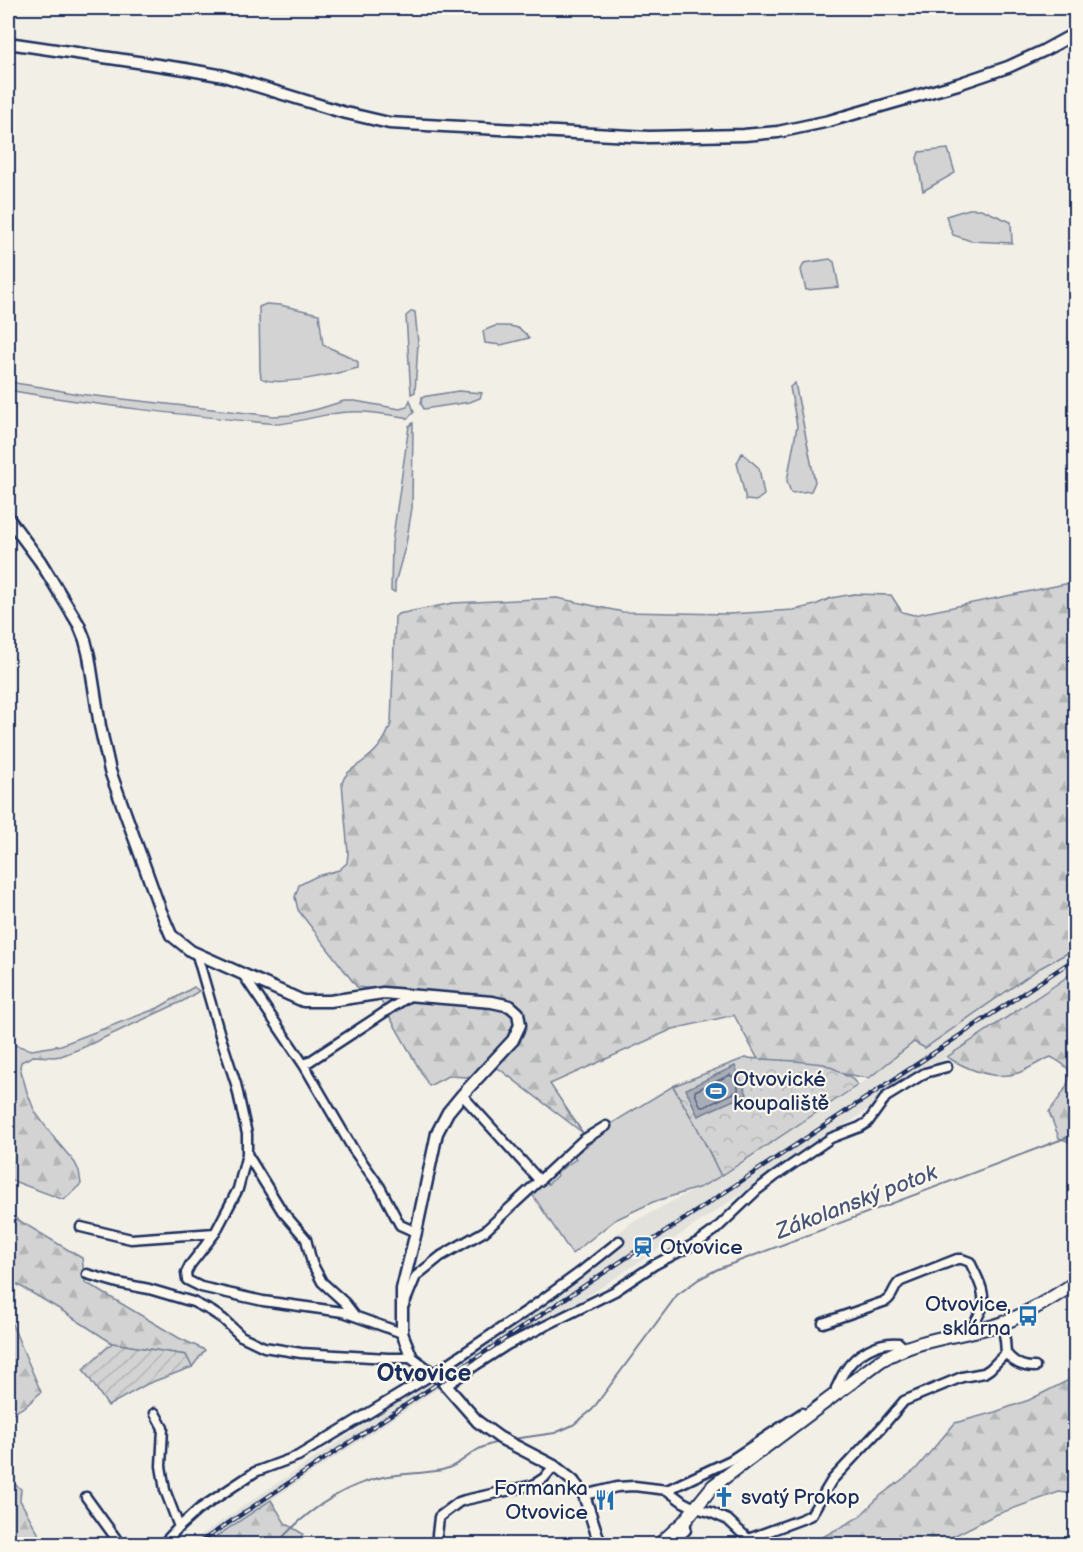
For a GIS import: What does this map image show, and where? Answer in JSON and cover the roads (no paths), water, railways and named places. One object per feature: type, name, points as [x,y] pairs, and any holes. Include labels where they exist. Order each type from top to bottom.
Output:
[{"type":"main road","points":[[660,1545],[683,1523],[713,1486],[839,1389],[880,1361],[904,1348],[1002,1323],[1044,1302],[1076,1282]]},
{"type":"street","points":[[8,43],[224,76],[342,112],[389,123],[649,137],[778,132],[829,121],[1008,68],[1076,33]]},
{"type":"street","points":[[8,518],[40,561],[79,625],[89,656],[110,771],[171,935],[197,955],[303,1001],[330,1001],[383,993],[492,1002],[510,1006],[518,1013],[521,1021],[513,1040],[448,1112],[437,1133],[402,1289],[402,1333],[412,1358],[446,1386],[478,1422],[500,1438],[554,1466],[573,1481],[584,1495],[600,1545]]},
{"type":"street","points":[[197,955],[236,1084],[247,1134],[247,1154],[238,1189],[215,1233],[190,1265],[186,1273],[187,1280],[201,1287],[253,1299],[343,1312],[402,1333]]},
{"type":"street","points":[[244,976],[326,1100],[400,1225],[416,1232]]},
{"type":"street","points":[[304,1065],[411,995]]},
{"type":"street","points":[[446,1386],[507,1345],[615,1291],[654,1265],[700,1241],[774,1177],[831,1138],[868,1122],[886,1097],[925,1073],[947,1067]]},
{"type":"street","points":[[462,1095],[540,1181]]},
{"type":"street","points":[[402,1308],[416,1276],[441,1256],[485,1232],[583,1140],[606,1126]]},
{"type":"street","points":[[247,1154],[282,1212],[306,1239],[312,1263],[322,1281],[356,1317]]},
{"type":"street","points":[[81,1227],[131,1239],[215,1233]]},
{"type":"street","points":[[163,1545],[198,1510],[255,1472],[298,1456],[433,1374],[528,1310],[619,1241]]},
{"type":"street","points":[[823,1323],[886,1301],[901,1281],[962,1259],[970,1262],[983,1295],[983,1304],[974,1330]]},
{"type":"street","points":[[87,1274],[193,1302],[223,1319],[241,1336],[264,1347],[301,1353],[412,1358]]},
{"type":"street","points":[[1002,1323],[1006,1353],[1011,1360],[1018,1364],[1035,1367]]},
{"type":"street","points":[[584,1495],[617,1486],[667,1490],[694,1508],[728,1520],[751,1542],[811,1515],[832,1480],[882,1428],[904,1401],[962,1377],[984,1373],[1006,1353]]},
{"type":"street","points":[[667,1490],[731,1460],[839,1389]]},
{"type":"street","points":[[155,1413],[163,1428],[161,1466],[165,1491],[179,1527]]},
{"type":"street","points":[[436,1545],[439,1518],[459,1502],[533,1485],[544,1478],[554,1466]]},
{"type":"street","points":[[86,1497],[120,1545]]},
{"type":"street","points":[[671,1545],[686,1530],[683,1523]]},
{"type":"water","name":"Otvovické koupaliště","points":[[735,1066],[747,1094],[698,1116],[686,1089]]},
{"type":"waterway","name":"Zákolanský potok","points":[[513,1439],[555,1433],[573,1425],[592,1410],[677,1295],[699,1279],[718,1269],[1076,1134]]},
{"type":"waterway","name":"Zákolanský potok","points":[[276,1544],[324,1502],[352,1487],[383,1477],[447,1469],[480,1449],[499,1442]]},
{"type":"railway","points":[[197,1544],[1076,958]]},
{"type":"place","name":"Otvovické koupaliště","points":[[716,1091]]},
{"type":"place","name":"Otvovice","points":[[643,1247]]},
{"type":"place","name":"Otvovice, sklárna","points":[[1028,1316]]},
{"type":"place","name":"svatý Prokop","points":[[724,1497]]},
{"type":"place","name":"Formanka Otvovice","points":[[605,1500]]},
{"type":"district","name":"Otvovice","points":[[424,1373]]}]
